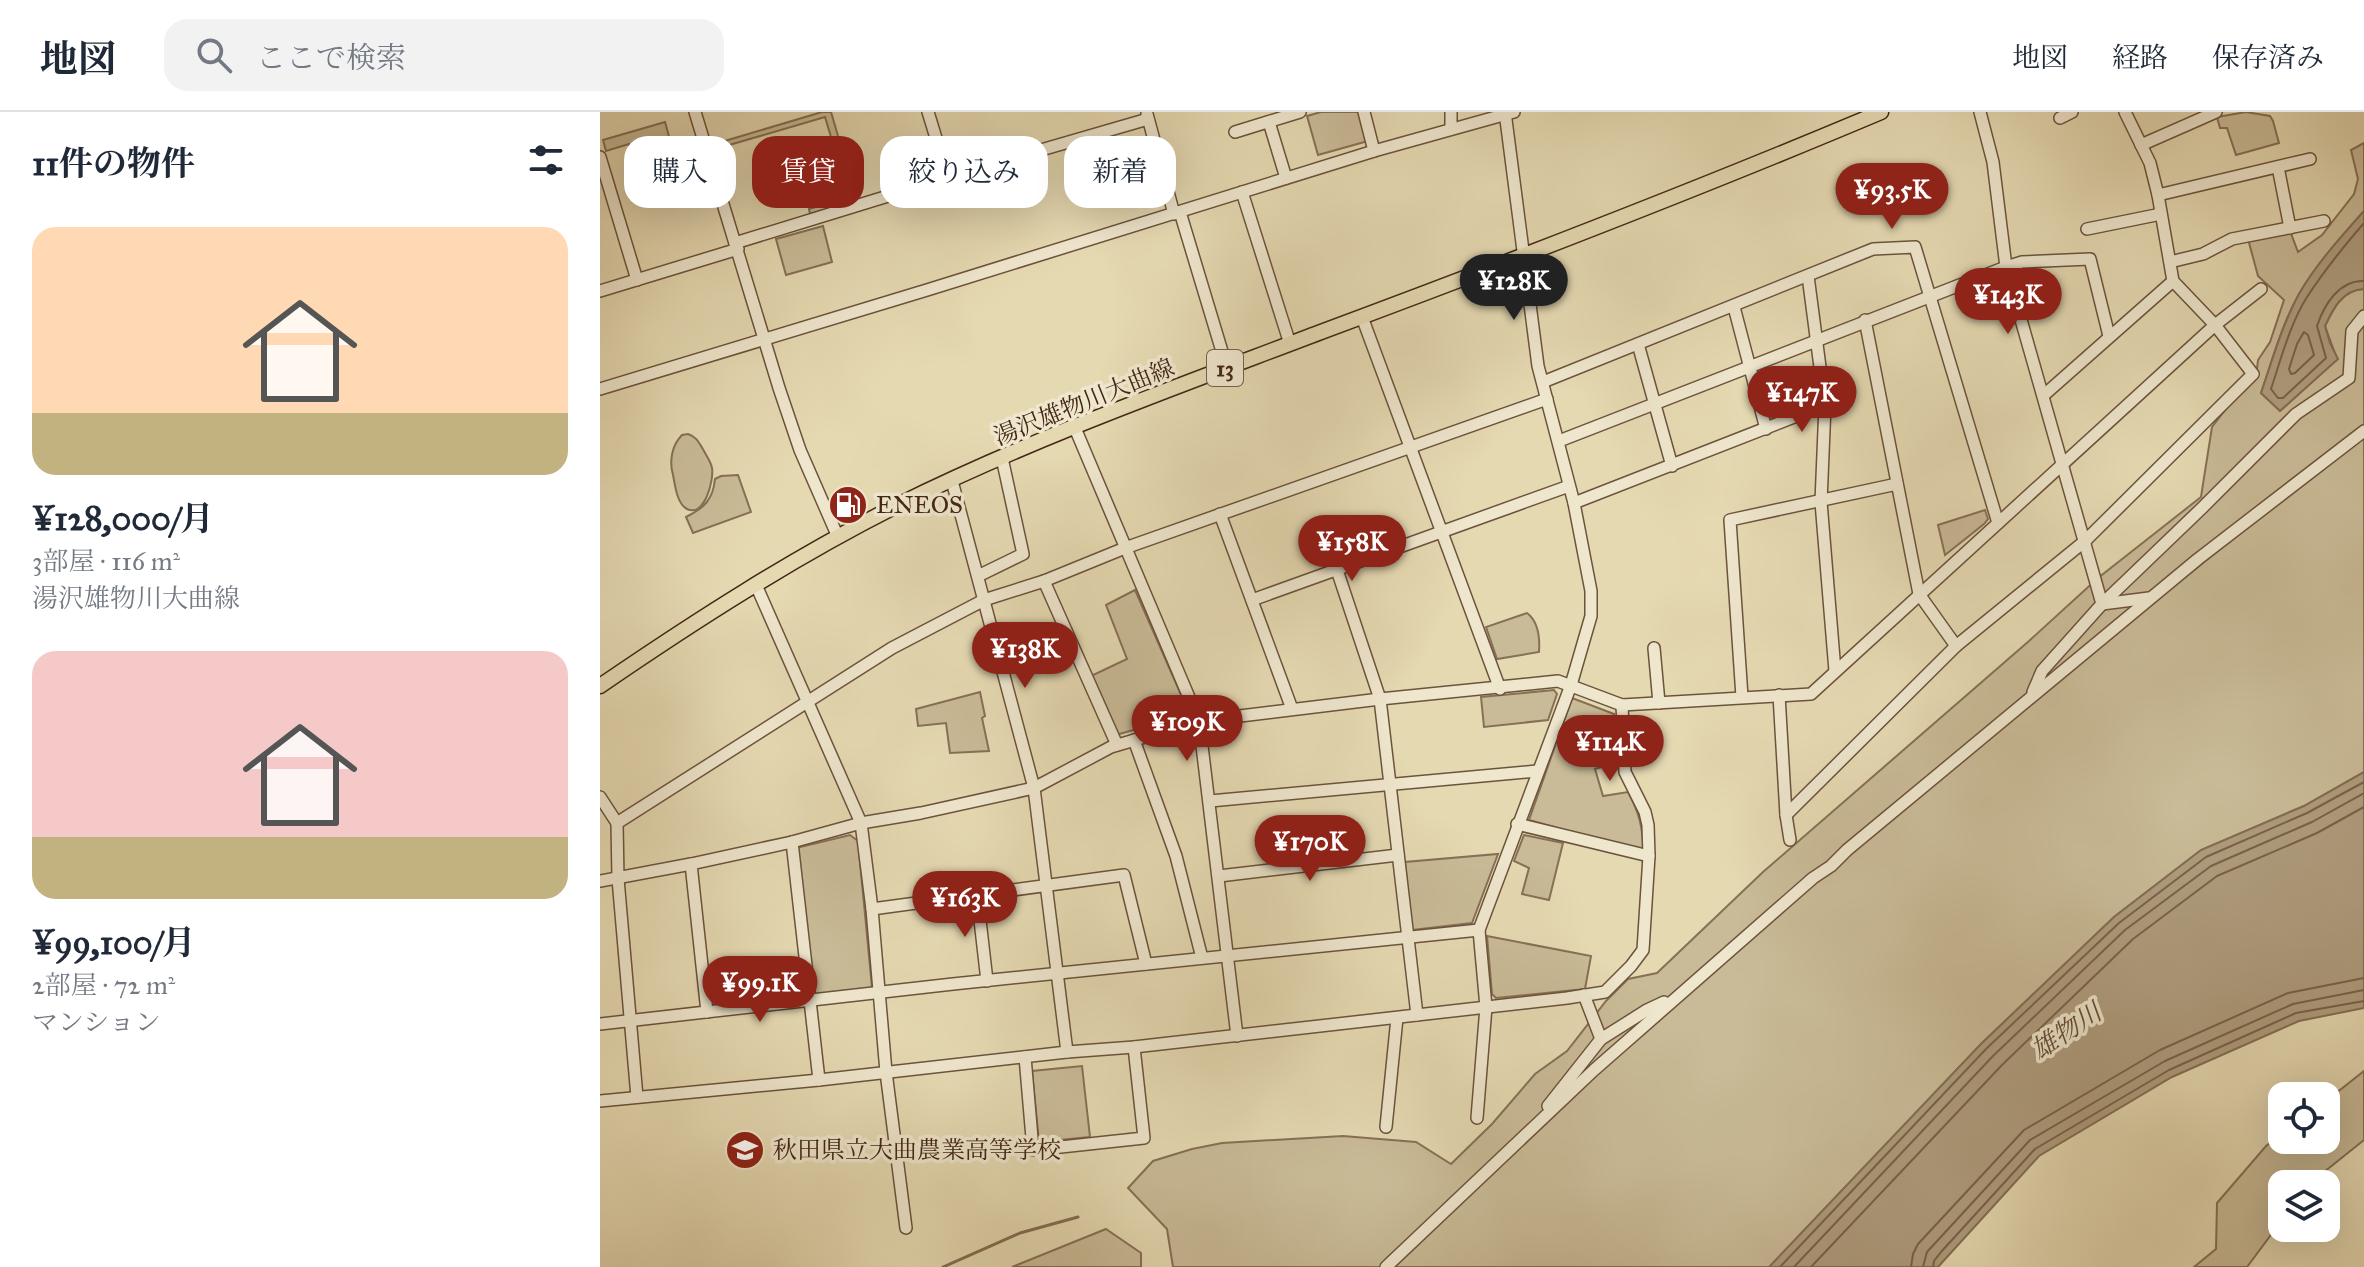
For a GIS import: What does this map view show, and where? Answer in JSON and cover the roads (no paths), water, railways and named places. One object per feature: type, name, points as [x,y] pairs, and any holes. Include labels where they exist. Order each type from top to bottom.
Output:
[{"type":"main road","name":"湯沢雄物川大曲線","points":[[600,686],[756,585],[838,537],[1002,458],[1743,170],[1881,112]]},
{"type":"street","points":[[695,112],[800,450],[838,537]]},
{"type":"street","points":[[928,112],[935,136]]},
{"type":"street","points":[[1235,132],[1300,112]]},
{"type":"street","points":[[1364,112],[1374,151]]},
{"type":"street","points":[[1451,112],[1451,129]]},
{"type":"street","points":[[1980,112],[1993,162],[2006,267],[2102,604]]},
{"type":"street","points":[[2060,118],[2072,112]]},
{"type":"street","points":[[1786,815],[1956,646],[2085,541],[2253,374],[2215,325],[2173,281],[2150,163],[2125,112]]},
{"type":"street","points":[[2141,145],[2216,112]]},
{"type":"street","points":[[600,389],[1374,151],[1508,113],[1538,366],[1574,503],[1591,591],[1591,616],[1571,685],[1479,930],[1486,1007],[1477,1118]]},
{"type":"street","points":[[1048,146],[1147,116],[1227,368]]},
{"type":"street","points":[[1269,122],[1286,178]]},
{"type":"street","points":[[600,157],[604,186],[637,280]]},
{"type":"street","points":[[2158,195],[2310,159]]},
{"type":"street","points":[[2278,167],[2290,228]]},
{"type":"street","points":[[1242,192],[1290,344]]},
{"type":"street","points":[[600,291],[880,199]]},
{"type":"street","points":[[2087,229],[2161,214]]},
{"type":"street","points":[[2170,262],[2203,254],[2232,239],[2324,221]]},
{"type":"street","points":[[1543,382],[1873,249],[1915,247],[1998,523]]},
{"type":"street","points":[[1559,441],[1865,320],[2022,262],[2090,259],[2109,336]]},
{"type":"street","points":[[1808,276],[1825,405],[1821,502],[1835,671]]},
{"type":"street","points":[[2044,395],[2173,281]]},
{"type":"street","points":[[600,881],[691,864],[861,823],[1034,788],[1117,745],[1199,721],[1558,681],[1622,705],[1811,694],[2215,325],[2261,289]]},
{"type":"street","points":[[1734,307],[1766,429]]},
{"type":"street","points":[[2031,696],[2042,671],[2102,604],[2296,414],[2349,378],[2352,331],[2364,316]]},
{"type":"street","points":[[1362,317],[1500,689]]},
{"type":"street","points":[[1865,320],[1919,594],[1956,646]]},
{"type":"street","points":[[1638,344],[1672,466]]},
{"type":"street","points":[[617,823],[892,648],[984,600],[1547,399]]},
{"type":"street","points":[[1574,503],[1825,405]]},
{"type":"street","points":[[1075,428],[1199,721],[1237,1036]]},
{"type":"street","points":[[1386,1267],[1594,1070],[1804,886],[2151,597],[2364,431]]},
{"type":"street","points":[[978,576],[1023,554],[1002,458]]},
{"type":"street","points":[[952,481],[1034,788],[1067,1052]]},
{"type":"street","points":[[1742,697],[1730,520],[1897,484]]},
{"type":"street","points":[[1252,600],[1569,486]]},
{"type":"street","points":[[1220,514],[1292,709]]},
{"type":"street","points":[[1337,570],[1380,699],[1417,1015]]},
{"type":"street","points":[[1044,581],[1117,745]]},
{"type":"street","points":[[756,585],[861,823],[886,1072],[906,1228]]},
{"type":"street","points":[[2102,604],[2151,597]]},
{"type":"street","points":[[1654,648],[1659,703]]},
{"type":"street","points":[[1779,695],[1790,840]]},
{"type":"street","points":[[600,1101],[1237,1036],[1605,992],[1643,950],[1649,856],[1646,817],[1625,772],[1622,705]]},
{"type":"street","points":[[1134,740],[1176,856],[1202,958]]},
{"type":"street","points":[[1210,801],[1537,771]]},
{"type":"street","points":[[600,797],[617,823],[618,879],[637,1097]]},
{"type":"street","points":[[1517,824],[1649,856]]},
{"type":"street","points":[[792,842],[819,1080]]},
{"type":"street","points":[[1219,876],[1398,855]]},
{"type":"street","points":[[691,864],[707,1012]]},
{"type":"street","points":[[872,909],[1124,875],[1146,964]]},
{"type":"street","points":[[977,894],[987,981]]},
{"type":"street","points":[[600,1024],[1479,930]]},
{"type":"street","points":[[1584,995],[1601,1039]]},
{"type":"street","points":[[1536,1125],[1542,1113],[1601,1039],[1647,1010],[1673,1000]]},
{"type":"street","points":[[1386,1127],[1397,1018]]},
{"type":"street","points":[[1025,1057],[1033,1150],[1144,1138],[1134,1047]]},
{"type":"water","points":[[2364,211],[2364,289],[2344,297],[2325,326],[2338,359],[2280,411],[2261,393],[2287,318],[2313,272]]},
{"type":"water","name":"雄物川","points":[[2364,772],[2364,1008],[2299,1021],[2172,1077],[2039,1156],[1938,1267],[1769,1267],[1981,1044],[2114,917],[2201,850],[2304,806]]},
{"type":"waterway","points":[[943,1267],[1020,1233],[1078,1217]]},
{"type":"place","name":"ENEOS","points":[[848,505]]},
{"type":"place","name":"秋田県立大曲農業高等学校","points":[[745,1150]]}]
